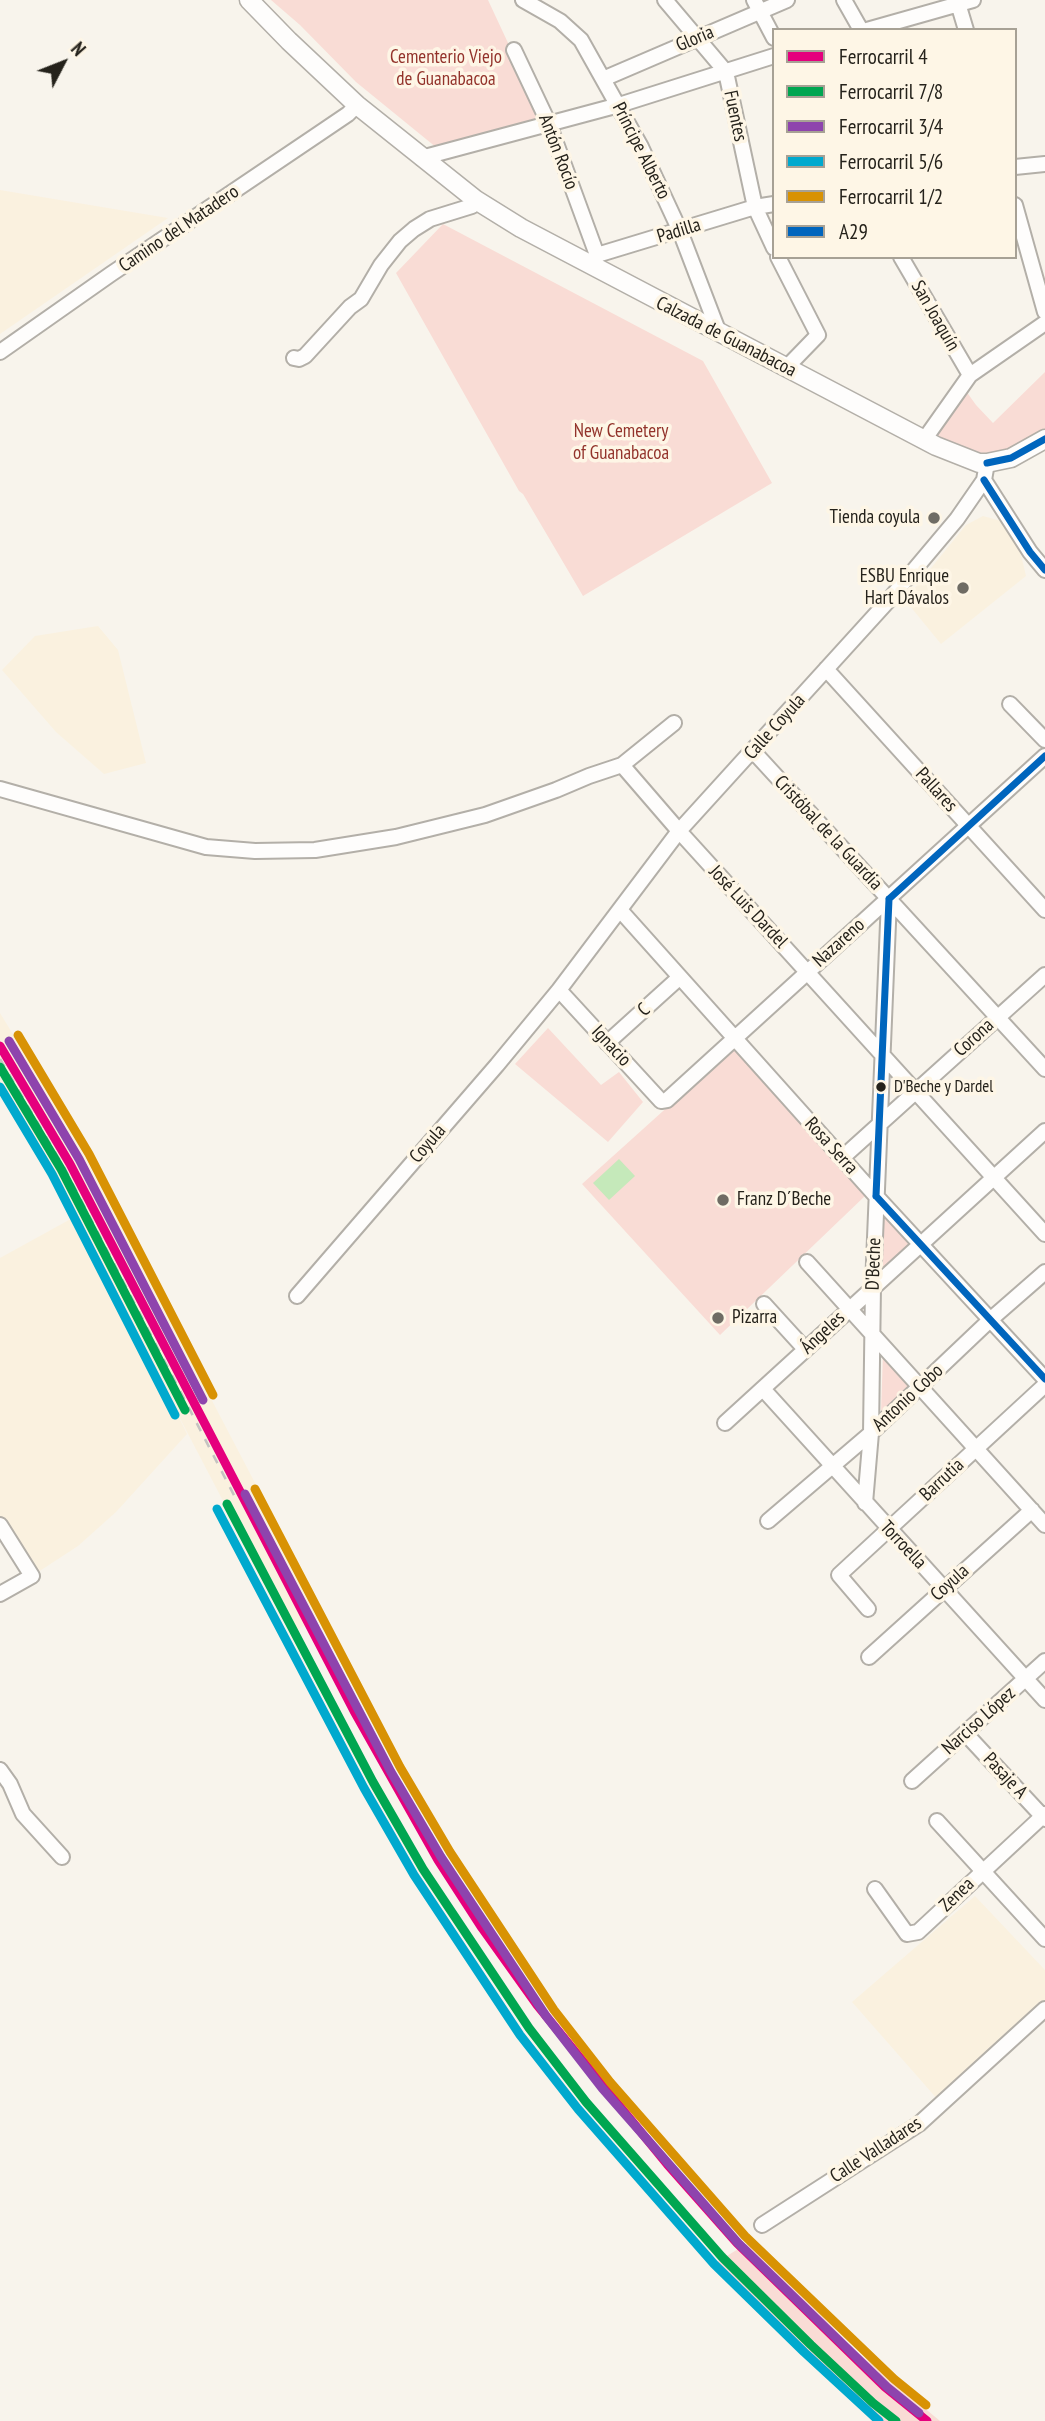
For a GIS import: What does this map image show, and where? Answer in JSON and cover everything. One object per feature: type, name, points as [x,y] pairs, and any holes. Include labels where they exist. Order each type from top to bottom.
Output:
[{"type":"main road","name":"Calzada de Guanabacoa","points":[[249,0],[357,105],[476,200],[595,261],[719,333],[924,440],[979,463],[985,472]]},
{"type":"main road","points":[[985,472],[1045,439]]},
{"type":"street","name":"Príncipe Alberto","points":[[523,0],[560,21],[581,40],[641,147],[680,231],[719,333]]},
{"type":"street","name":"Fuentes","points":[[665,0],[726,72],[755,207],[772,244]]},
{"type":"street","name":"Gloria","points":[[603,79],[698,38],[757,6],[786,0]]},
{"type":"street","points":[[844,0],[860,28]]},
{"type":"street","points":[[874,28],[958,2],[973,0]]},
{"type":"street","points":[[958,2],[965,28]]},
{"type":"street","points":[[757,6],[772,34]]},
{"type":"street","name":"Antón Rocío","points":[[514,50],[549,124],[595,261]]},
{"type":"street","points":[[421,158],[619,105],[772,57]]},
{"type":"street","name":"Camino del Matadero","points":[[0,352],[357,105]]},
{"type":"street","points":[[1017,167],[1045,164]]},
{"type":"street","points":[[294,358],[305,356],[350,307],[361,299],[381,265],[400,241],[430,219],[472,206],[476,200]]},
{"type":"street","name":"Padilla","points":[[595,261],[680,231],[755,207],[772,204]]},
{"type":"street","points":[[1017,212],[1045,312]]},
{"type":"street","points":[[779,259],[818,335],[786,368]]},
{"type":"street","name":"San Joaquín","points":[[902,259],[970,375]]},
{"type":"street","points":[[924,440],[970,375],[1045,323]]},
{"type":"street","points":[[985,472],[1030,552],[1045,570]]},
{"type":"street","name":"Calle Coyula","points":[[559,990],[679,831],[826,670],[942,536],[985,472]]},
{"type":"street","name":"Pallares","points":[[826,670],[1045,910]]},
{"type":"street","points":[[1010,704],[1045,740]]},
{"type":"street","points":[[0,789],[206,847],[255,851],[315,850],[396,837],[485,815],[556,790],[622,765],[674,723]]},
{"type":"street","name":"Cristóbal de la Guardia","points":[[753,751],[1045,1069]]},
{"type":"street","name":"Nazareno","points":[[664,1101],[1045,756]]},
{"type":"street","name":"José Luis Dardel","points":[[622,765],[1045,1234]]},
{"type":"street","name":"D'Beche","points":[[865,1503],[871,1433],[876,1196],[889,899]]},
{"type":"street","name":"Rosa Serra","points":[[620,910],[876,1196],[1045,1379]]},
{"type":"street","name":"Corona","points":[[842,1158],[1045,975]]},
{"type":"street","name":"C","points":[[607,1043],[680,977]]},
{"type":"street","name":"Ignacio","points":[[559,990],[664,1101]]},
{"type":"street","name":"Coyula","points":[[297,1296],[498,1065],[559,990]]},
{"type":"street","name":"Ángeles","points":[[725,1423],[1045,1131]]},
{"type":"street","points":[[807,1262],[1045,1525]]},
{"type":"street","name":"Antonio Cobo","points":[[768,1521],[871,1433],[990,1320],[1045,1272]]},
{"type":"street","points":[[764,1304],[805,1349]]},
{"type":"street","name":"Barrutia","points":[[868,1609],[839,1575],[1045,1385]]},
{"type":"street","name":"Torroella","points":[[763,1389],[888,1530],[1045,1700]]},
{"type":"street","name":"Coyula","points":[[869,1657],[1032,1510]]},
{"type":"street","points":[[0,1525],[32,1576],[0,1594]]},
{"type":"street","name":"Narciso López","points":[[912,1781],[1045,1661]]},
{"type":"street","name":"Pasaje A","points":[[965,1733],[1044,1817]]},
{"type":"street","points":[[0,1770],[10,1784],[23,1814],[62,1857]]},
{"type":"street","name":"Zenea","points":[[875,1889],[907,1934],[918,1932],[982,1870],[1044,1817]]},
{"type":"street","points":[[937,1821],[1045,1939]]},
{"type":"street","name":"Calle Valladares","points":[[762,2225],[919,2124],[1045,2009]]},
{"type":"shaded area","points":[[0,190],[168,218],[0,334]]},
{"type":"shaded area","name":"ESBU Enrique Hart Dávalos","points":[[983,516],[1005,522],[1017,538],[1026,576],[941,644],[905,600],[966,525]]},
{"type":"shaded area","points":[[98,626],[118,650],[146,763],[104,774],[56,732],[2,670],[35,636]]},
{"type":"shaded area","points":[[0,1013],[67,1123],[324,1615],[292,1633],[174,1407],[187,1434],[116,1512],[78,1546],[32,1576],[0,1525],[0,1258],[78,1215],[0,1083]]},
{"type":"shaded area","points":[[619,1159],[635,1176],[609,1200],[593,1183]]},
{"type":"shaded area","points":[[975,1896],[1045,1970],[1045,2006],[939,2101],[852,2002]]},
{"type":"green space","name":"Cementerio Viejo de Guanabacoa","points":[[271,0],[488,0],[543,118],[437,148],[356,82],[300,25]]},
{"type":"green space","name":"New Cemetery of Guanabacoa","points":[[443,224],[703,361],[772,483],[583,596],[519,491],[396,273]]},
{"type":"green space","points":[[1045,372],[1045,430],[1012,452],[985,456],[969,452],[937,437],[966,391],[993,423]]},
{"type":"green space","points":[[548,1028],[601,1085],[619,1072],[643,1102],[608,1142],[515,1064]]},
{"type":"green space","name":"Franz D´Beche","points":[[733,1048],[866,1195],[720,1335],[582,1184]]},
{"type":"green space","points":[[880,1203],[917,1244],[880,1277]]},
{"type":"green space","points":[[883,1353],[912,1383],[881,1413]]},
{"type":"green space","points":[[750,2242],[855,2350],[940,2421],[873,2421],[715,2263]]},
{"type":"railway","points":[[0,1059],[64,1167],[236,1499]]},
{"type":"rail line","name":"1/2","points":[[18,1035],[89,1154],[213,1395]]},
{"type":"rail line","name":"3/4","points":[[9,1041],[79,1159],[203,1400]]},
{"type":"rail line","name":"4","points":[[0,1046],[70,1164],[354,1711],[438,1860],[482,1928],[537,2005],[667,2164],[737,2243],[885,2387],[927,2421]]},
{"type":"rail line","name":"7/8","points":[[0,1067],[61,1169],[185,1410]]},
{"type":"rail line","name":"5/6","points":[[0,1087],[52,1174],[175,1415]]},
{"type":"rail line","name":"1/2","points":[[255,1489],[400,1767],[450,1852],[554,2010],[610,2082],[745,2236],[894,2379],[926,2405]]},
{"type":"rail line","name":"3/4","points":[[245,1494],[391,1772],[441,1857],[546,2016],[602,2088],[738,2243],[887,2387],[919,2413]]},
{"type":"rail line","name":"7/8","points":[[227,1504],[373,1782],[423,1869],[529,2028],[586,2102],[722,2257],[811,2345],[896,2421]]},
{"type":"rail line","name":"5/6","points":[[217,1509],[364,1788],[414,1875],[520,2035],[578,2109],[714,2264],[879,2421]]},
{"type":"transit line","name":"A29","points":[[987,463],[1011,458],[1045,439]]},
{"type":"transit line","name":"A29","points":[[984,480],[1030,552],[1045,570]]},
{"type":"transit line","name":"A29","points":[[889,899],[1045,756]]},
{"type":"transit line","name":"A29","points":[[876,1196],[889,899]]},
{"type":"transit line","name":"A29","points":[[876,1196],[1045,1379]]},
{"type":"place","name":"Tienda coyula","points":[[934,518]]},
{"type":"place","name":"ESBU Enrique Hart Dávalos","points":[[963,588]]},
{"type":"place","name":"D'Beche y Dardel","points":[[881,1087]]},
{"type":"place","name":"Franz D´Beche","points":[[723,1200]]},
{"type":"place","name":"Pizarra","points":[[718,1318]]}]
